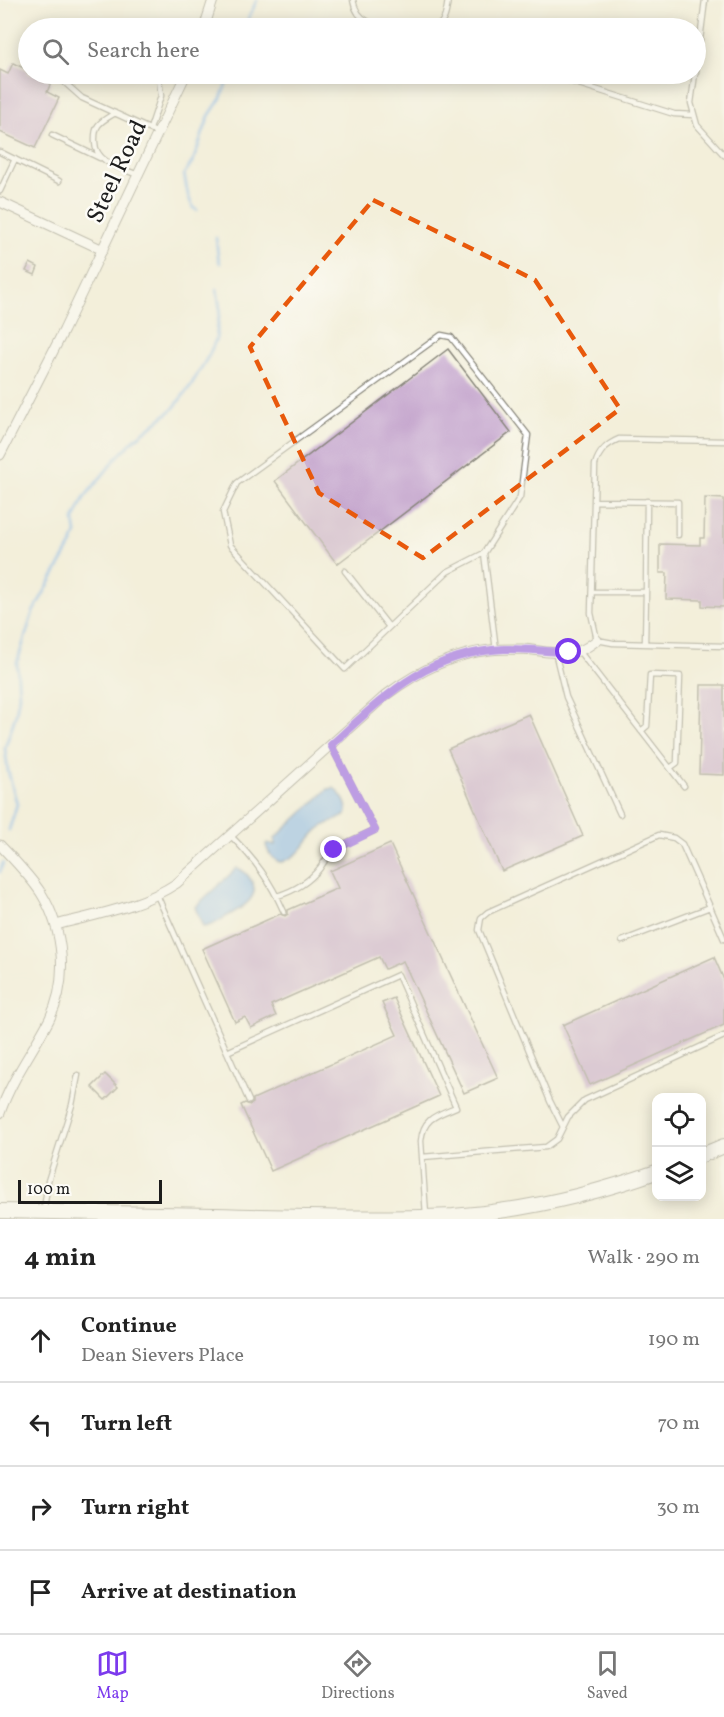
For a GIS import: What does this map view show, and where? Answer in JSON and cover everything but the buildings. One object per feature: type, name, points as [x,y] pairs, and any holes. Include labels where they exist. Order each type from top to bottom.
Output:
[{"type":"street","points":[[207,18],[213,0]]},
{"type":"street","name":"Steel Road","points":[[0,202],[103,250],[138,175],[154,131],[180,84]]},
{"type":"street","points":[[0,455],[103,250]]},
{"type":"street","points":[[56,925],[137,904],[177,883],[386,695],[407,680],[430,668],[471,653],[523,649],[555,652],[579,651],[597,640]]},
{"type":"street","points":[[0,845],[41,892],[51,910],[61,948],[57,1000],[50,1018],[10,1090],[0,1113]]},
{"type":"street","points":[[706,1153],[724,1146]]},
{"type":"street","points":[[0,1211],[330,1219],[427,1217],[478,1214],[552,1202],[652,1174]]},
{"type":"lane","points":[[353,0],[362,18]]},
{"type":"lane","points":[[446,18],[448,0]]},
{"type":"lane","points":[[703,18],[705,0]]},
{"type":"lane","points":[[66,84],[82,98],[154,131],[161,96],[160,84]]},
{"type":"lane","points":[[579,84],[674,114],[694,115]]},
{"type":"lane","points":[[694,84],[691,103],[697,125],[724,155]]},
{"type":"lane","points":[[100,158],[95,148],[94,132],[98,123],[116,113]]},
{"type":"lane","points":[[52,135],[110,164],[138,175]]},
{"type":"lane","points":[[0,152],[59,181]]},
{"type":"lane","points":[[0,191],[15,159]]},
{"type":"lane","points":[[441,335],[451,337],[528,435],[520,497],[484,553],[447,572],[345,669],[230,545],[223,512],[237,483],[441,335]]},
{"type":"lane","points":[[724,441],[620,439],[601,451],[595,465],[591,613],[597,640],[613,643],[724,646]]},
{"type":"lane","points":[[594,501],[678,502],[678,535]]},
{"type":"lane","points":[[645,644],[647,501]]},
{"type":"lane","points":[[484,553],[496,650]]},
{"type":"lane","points":[[345,571],[389,627]]},
{"type":"lane","points":[[592,592],[646,592]]},
{"type":"lane","points":[[579,651],[684,786]]},
{"type":"lane","points":[[555,652],[566,697],[620,814]]},
{"type":"lane","points":[[641,731],[647,726],[650,675],[680,676],[677,763],[670,768]]},
{"type":"lane","points":[[276,896],[304,883],[316,873],[337,848],[375,830],[331,745]]},
{"type":"lane","points":[[230,835],[255,861],[268,880],[284,912]]},
{"type":"lane","points":[[563,1127],[478,930],[481,918],[488,912],[659,835],[674,838],[682,844],[724,939]]},
{"type":"lane","points":[[157,895],[249,1101]]},
{"type":"lane","points":[[622,941],[710,907]]},
{"type":"lane","points":[[227,1052],[398,975],[456,1107],[433,1117],[426,1123],[421,1138],[427,1217]]},
{"type":"lane","points":[[422,1157],[544,1148],[555,1141],[576,1108],[590,1097],[724,1036]]},
{"type":"lane","points":[[44,1211],[48,1181],[72,1105],[78,1075]]},
{"type":"highlighted area","points":[[373,200],[535,280],[620,409],[423,558],[319,493],[250,347]]},
{"type":"water","points":[[334,788],[346,804],[346,815],[319,829],[295,855],[279,862],[269,853],[266,844],[275,845],[275,838],[328,789]]},
{"type":"water","points":[[237,868],[251,880],[254,886],[252,897],[239,909],[203,927],[195,907]]},
{"type":"waterway","points":[[249,18],[257,0]]},
{"type":"waterway","points":[[197,210],[193,208],[188,195],[184,174],[193,161],[209,116],[221,98],[226,84]]},
{"type":"waterway","points":[[216,238],[220,263]]},
{"type":"waterway","points":[[9,830],[17,804],[8,771],[5,748],[16,714],[19,695],[17,663],[33,612],[72,544],[76,533],[74,520],[84,498],[118,456],[135,439],[173,409],[209,355],[216,339],[220,309],[217,289]]},
{"type":"waterway","points":[[0,872],[3,863]]},
{"type":"route","points":[[334,850],[375,830],[331,745],[386,695],[422,671],[471,653],[506,649],[569,652]]}]
